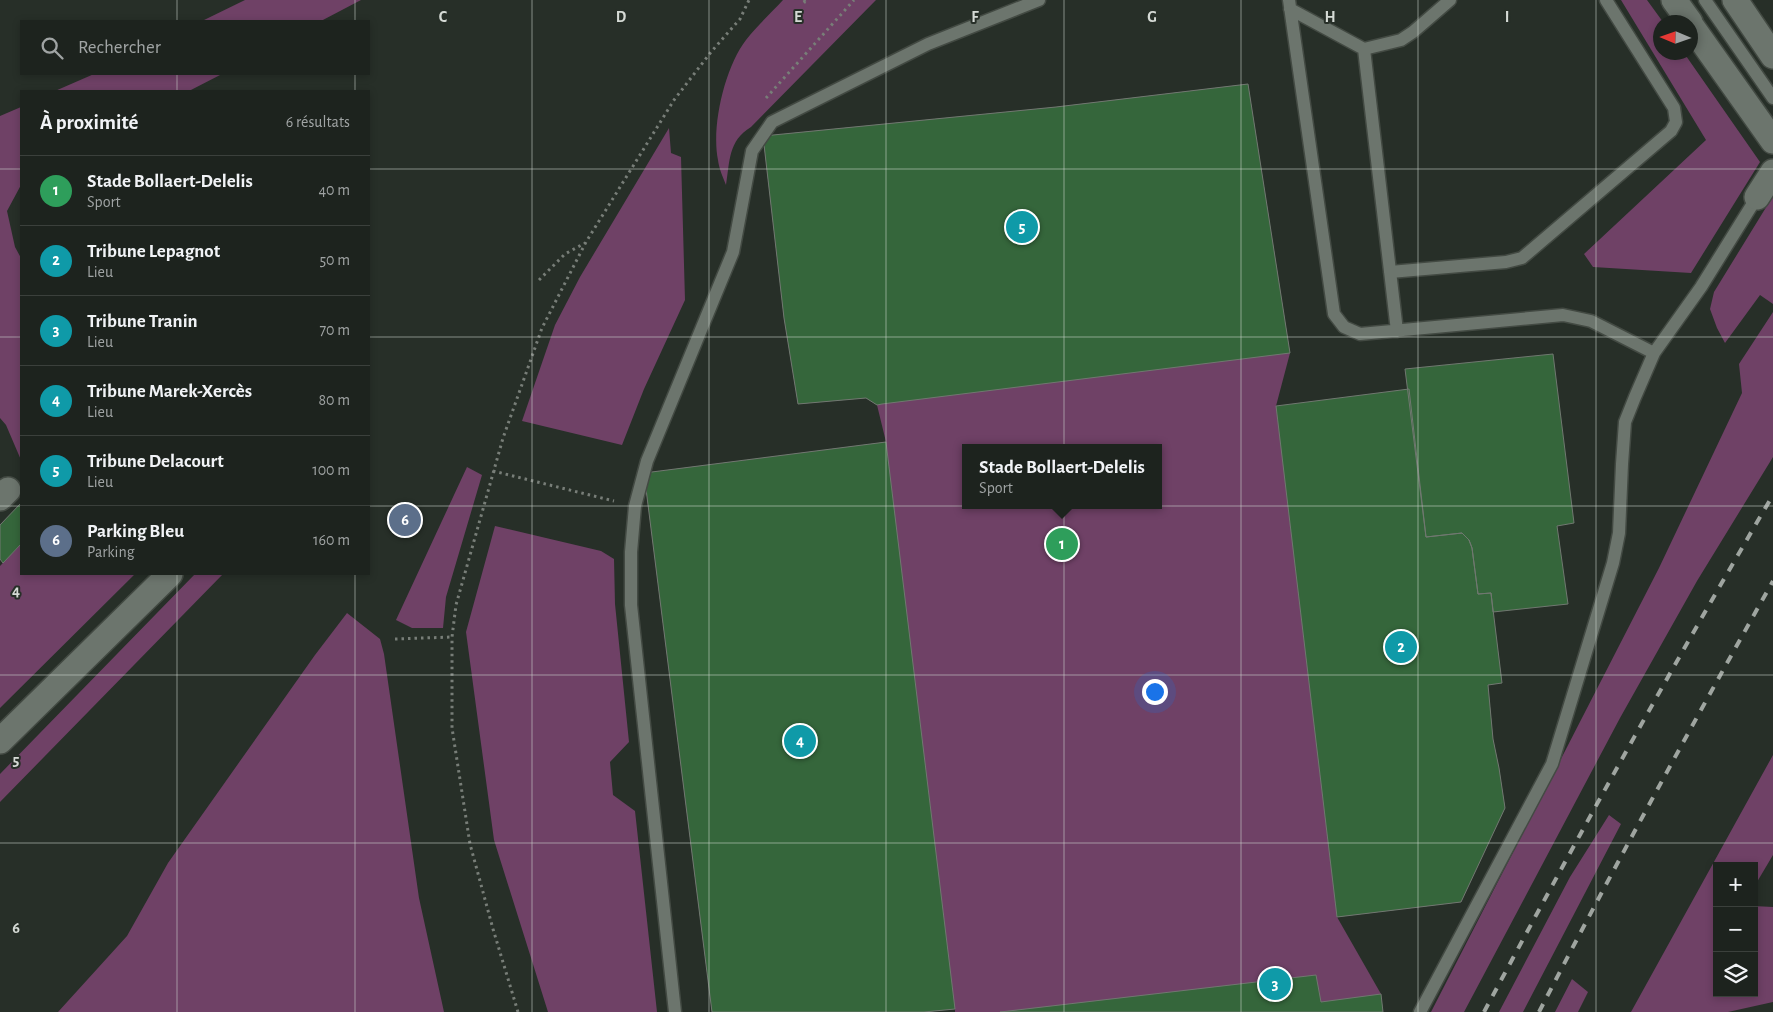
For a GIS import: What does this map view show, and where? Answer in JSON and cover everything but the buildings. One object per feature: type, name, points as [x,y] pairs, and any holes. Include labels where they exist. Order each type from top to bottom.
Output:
[{"type":"street","points":[[1674,0],[1684,15]]},
{"type":"street","points":[[1735,0],[1773,56]]},
{"type":"street","points":[[1698,34],[1773,141]]},
{"type":"street","points":[[1757,197],[1773,172]]},
{"type":"street","points":[[0,740],[169,575]]},
{"type":"lane","points":[[676,1012],[631,605],[631,552],[635,506],[647,461],[733,252],[752,151],[772,122],[928,44],[1039,0]]},
{"type":"lane","points":[[1290,4],[1364,49],[1400,40],[1413,32],[1450,0]]},
{"type":"lane","points":[[1390,272],[1506,262],[1522,258],[1671,131],[1676,122],[1674,108],[1606,0]]},
{"type":"lane","points":[[1705,0],[1773,98]]},
{"type":"lane","points":[[1290,4],[1334,314],[1344,327],[1360,334],[1563,315],[1592,321],[1654,353]]},
{"type":"lane","points":[[1364,49],[1397,331]]},
{"type":"lane","points":[[1420,1012],[1552,764],[1613,563],[1619,532],[1625,422],[1654,353],[1701,287],[1757,197]]},
{"type":"path","points":[[518,1012],[470,844],[452,728],[452,638],[456,605],[502,438],[542,328],[586,242],[674,100],[711,52],[740,19],[749,0]]},
{"type":"path","points":[[763,102],[854,0]]},
{"type":"path","points":[[539,280],[565,254],[586,242]]},
{"type":"path","points":[[494,471],[635,506]]},
{"type":"path","points":[[396,638],[452,638]]},
{"type":"shaded area","points":[[245,0],[361,0],[323,20],[204,20]]},
{"type":"shaded area","points":[[783,0],[876,0],[738,139],[731,152],[726,185],[719,167],[716,146],[716,131],[721,97],[738,52],[746,40]]},
{"type":"shaded area","points":[[1621,0],[1647,0],[1658,15],[1653,15],[1653,53]]},
{"type":"shaded area","points":[[1657,60],[1689,60],[1760,162],[1691,273],[1593,267],[1584,254],[1706,140]]},
{"type":"shaded area","points":[[92,75],[220,75],[191,90],[57,90]]},
{"type":"shaded area","points":[[1248,84],[1290,353],[1276,406],[1493,612],[1502,683],[1488,685],[1493,739],[1505,808],[1461,902],[1337,917],[1381,994],[1383,1012],[955,1012],[955,1009],[924,1012],[712,1012],[644,473],[886,442],[877,405],[866,398],[798,404],[784,318],[763,136],[1056,107]]},
{"type":"shaded area","points":[[20,107],[20,187],[7,211],[15,247],[20,256],[20,458],[6,425],[0,418],[0,116]]},
{"type":"shaded area","points":[[669,128],[671,153],[681,157],[685,300],[644,389],[622,445],[522,421],[555,325],[580,277]]},
{"type":"shaded area","points":[[1773,196],[1773,304],[1760,295],[1725,343],[1710,309],[1714,292]]},
{"type":"shaded area","points":[[1773,312],[1773,457],[1697,581],[1620,718],[1464,1012],[1431,1012],[1659,568],[1742,393],[1739,364]]},
{"type":"shaded area","points":[[467,467],[482,475],[446,597],[443,628],[412,628],[396,620]]},
{"type":"shaded area","points":[[495,526],[601,551],[614,559],[615,604],[629,742],[610,762],[613,795],[635,811],[657,1012],[548,1012],[494,840],[466,632]]},
{"type":"shaded area","points":[[20,545],[20,575],[134,575],[0,708],[0,566]]},
{"type":"shaded area","points":[[194,575],[222,575],[0,802],[0,774]]},
{"type":"shaded area","points":[[347,613],[380,639],[384,654],[419,898],[444,1012],[58,1012],[127,936],[168,863],[315,655]]},
{"type":"shaded area","points":[[1773,755],[1773,855],[1758,880],[1758,862],[1714,862]]},
{"type":"shaded area","points":[[1609,815],[1621,824],[1523,1012],[1499,1012],[1570,877]]},
{"type":"shaded area","points":[[1713,864],[1713,997],[1758,997],[1758,906],[1773,907],[1773,1002],[1728,1012],[1631,1012]]},
{"type":"shaded area","points":[[1572,979],[1588,992],[1578,1012],[1555,1012]]},
{"type":"railway","points":[[1484,1012],[1626,752],[1773,495]]},
{"type":"railway","points":[[1539,1012],[1654,795],[1773,581]]},
{"type":"place","name":"Tribune Delacourt","points":[[1022,227]]},
{"type":"place","name":"Parking Bleu","points":[[405,520]]},
{"type":"place","name":"Stade Bollaert-Delelis","points":[[1062,544]]},
{"type":"place","name":"Tribune Lepagnot","points":[[1401,647]]},
{"type":"place","name":"Tribune Marek-Xercès","points":[[800,741]]},
{"type":"place","name":"Tribune Tranin","points":[[1275,984]]}]
